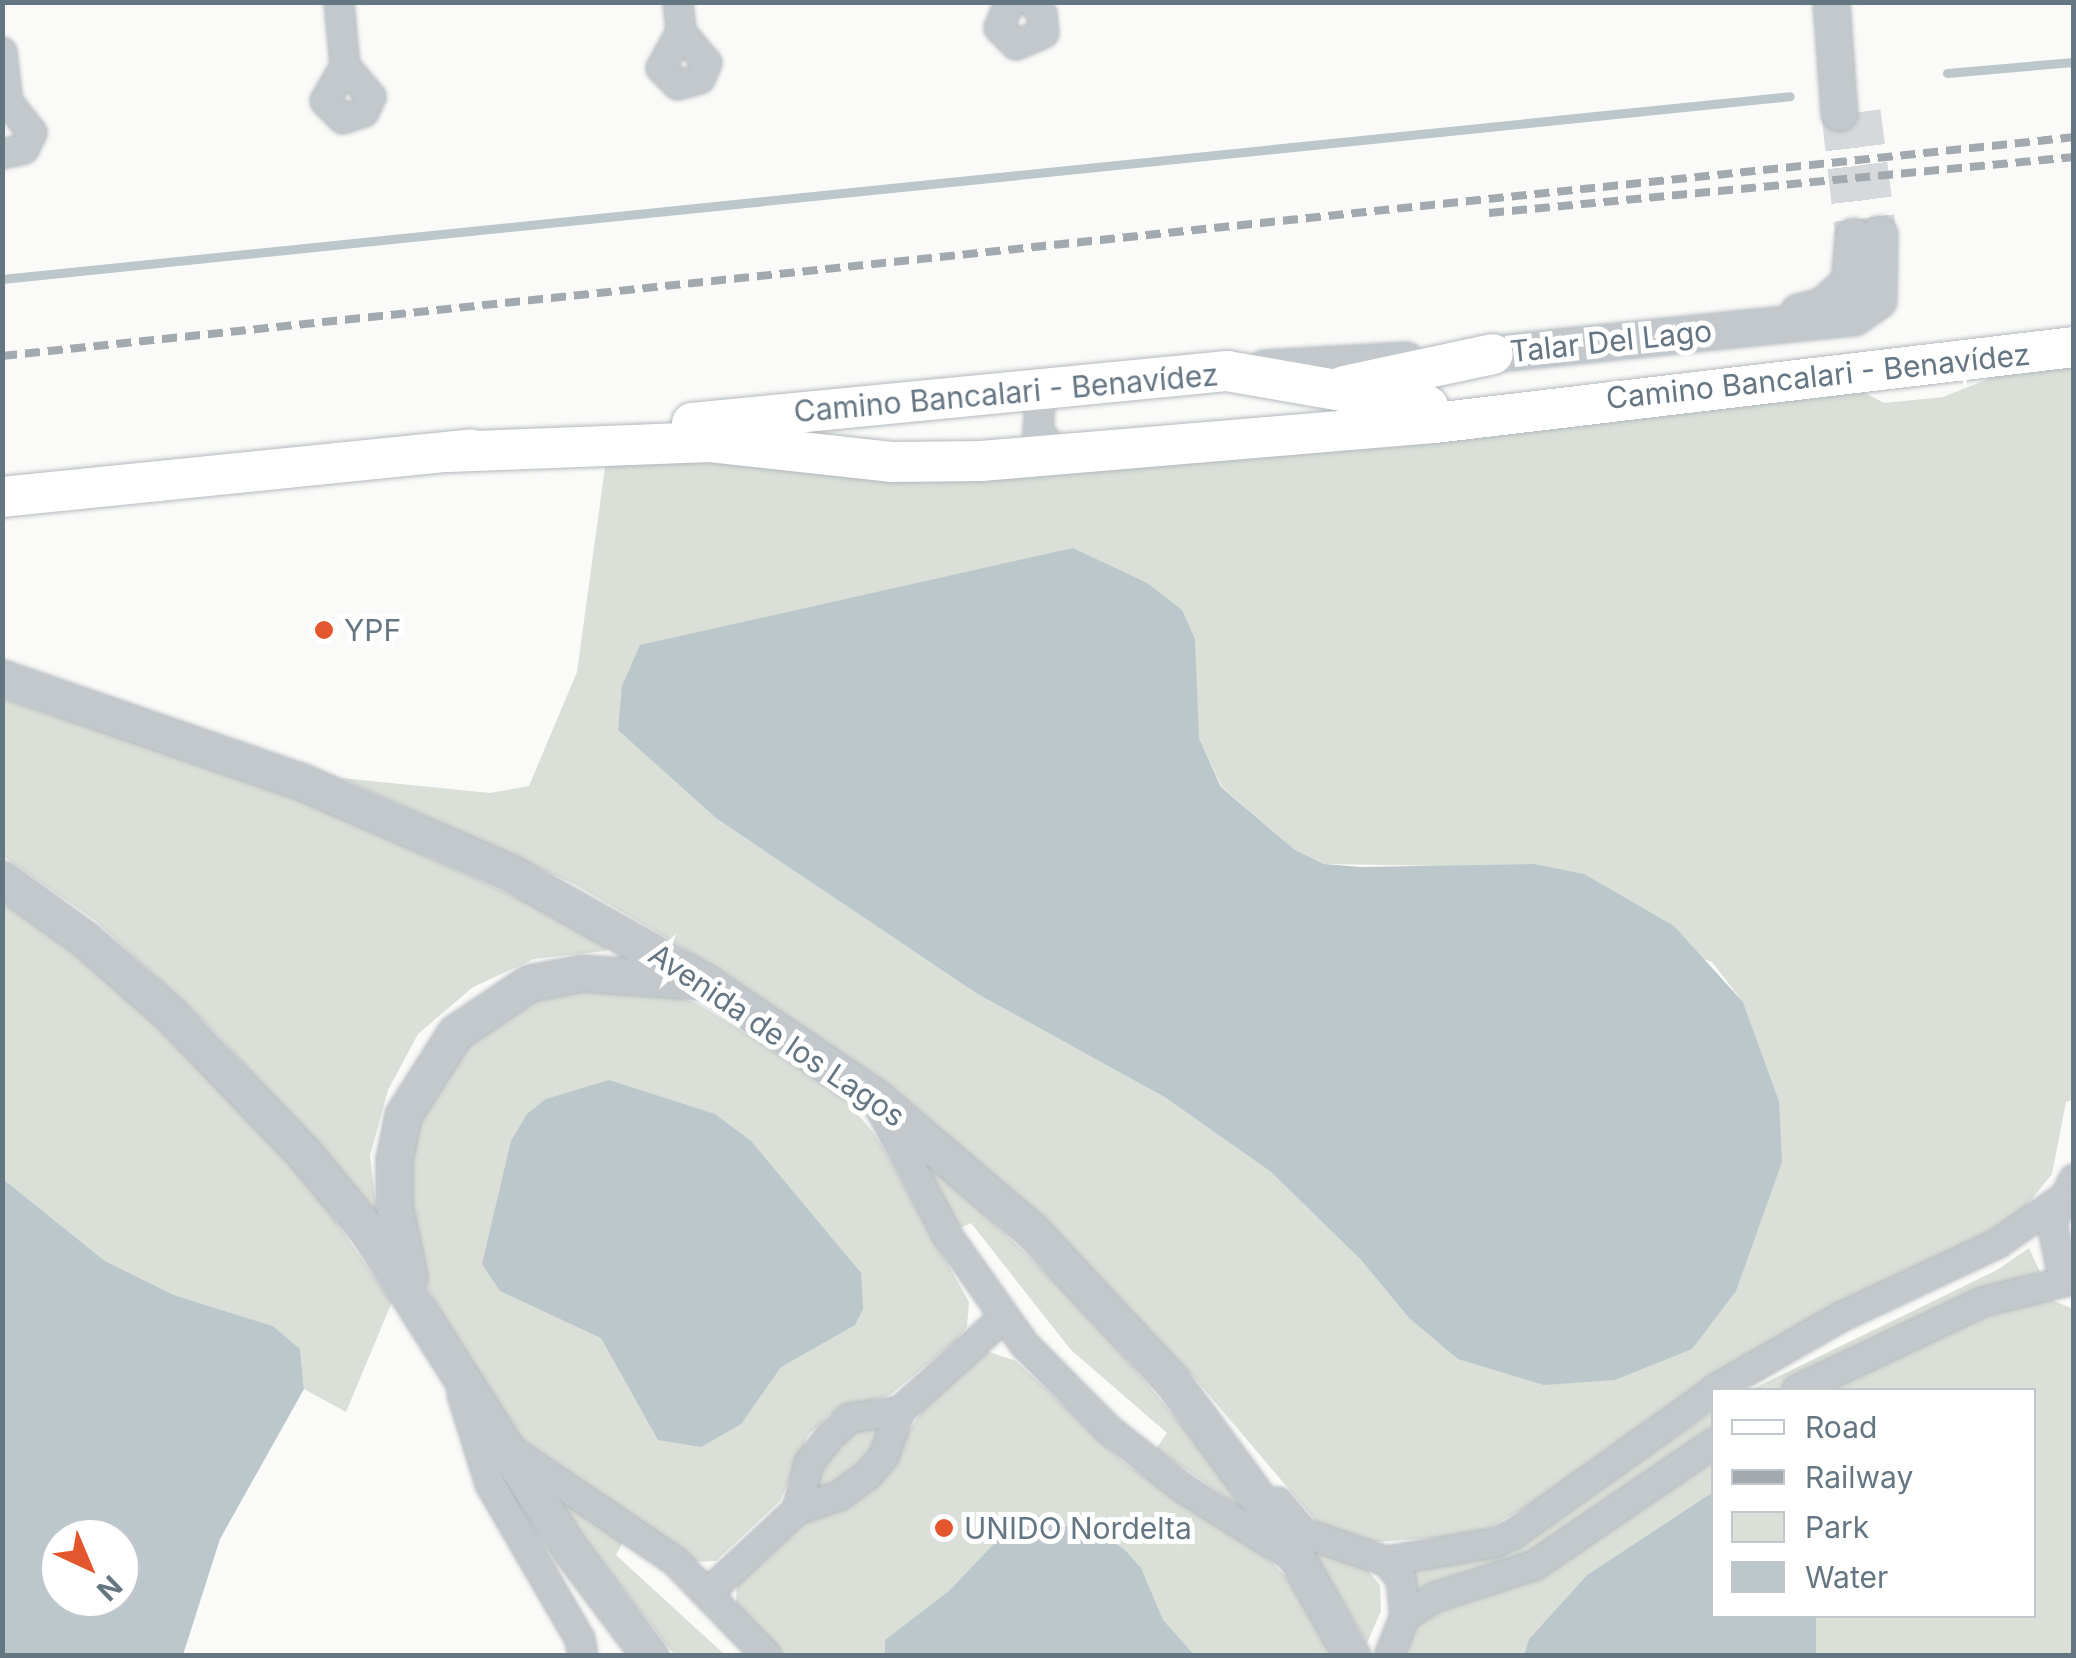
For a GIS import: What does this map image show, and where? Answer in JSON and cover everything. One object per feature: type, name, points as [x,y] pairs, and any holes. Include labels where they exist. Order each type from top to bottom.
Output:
[{"type":"main road","name":"Camino Bancalari - Benavídez","points":[[448,452],[710,442],[891,462],[1060,454],[1343,432],[2074,347]]},
{"type":"main road","points":[[1060,454],[1252,421],[1321,391],[1493,354]]},
{"type":"main road","name":"Camino Bancalari - Benavídez","points":[[2,497],[1226,371],[1416,406],[1563,406]]},
{"type":"street","points":[[339,2],[345,66]]},
{"type":"street","points":[[678,2],[681,32]]},
{"type":"street","points":[[1010,2],[999,28],[1016,46],[1044,32],[1042,14],[1032,2]]},
{"type":"street","points":[[1831,2],[1851,112],[1852,2]]},
{"type":"street","points":[[2,52],[5,104],[32,133],[24,149],[2,154]]},
{"type":"street","name":"Talar Del Lago","points":[[1226,371],[1493,354],[1728,328],[1822,306],[1840,293],[1853,273],[1866,235]]},
{"type":"street","points":[[1041,389],[1038,432],[1060,454]]},
{"type":"street","name":"Avenida de los Lagos","points":[[2,678],[315,787],[511,873],[705,982],[875,1097],[1020,1219],[1172,1381],[1299,1561],[1352,1656]]},
{"type":"street","points":[[2,879],[85,938],[241,1082],[368,1231],[503,1444],[650,1656]]},
{"type":"street","points":[[416,1303],[394,1204],[394,1160],[403,1115],[455,1033],[529,983],[582,973],[705,982]]},
{"type":"street","points":[[875,1097],[948,1235],[1002,1318],[1108,1429],[1184,1488],[1299,1561]]},
{"type":"street","points":[[1800,1388],[1982,1302],[2073,1280],[2053,1244],[2067,1184]]},
{"type":"street","points":[[1719,1388],[1839,1318],[1998,1244],[2067,1184]]},
{"type":"street","points":[[708,1592],[797,1510],[841,1495],[868,1476],[884,1456],[900,1410],[1002,1318]]},
{"type":"street","points":[[454,1369],[490,1484],[580,1639],[583,1656]]},
{"type":"street","points":[[1172,1381],[1225,1427],[1304,1533],[1386,1561],[1494,1543],[1515,1533],[1711,1393]]},
{"type":"street","points":[[797,1510],[809,1463],[830,1436],[850,1418],[900,1410]]},
{"type":"street","points":[[503,1444],[643,1535],[708,1592],[768,1656]]},
{"type":"street","points":[[1405,1616],[1436,1597],[1534,1565],[1711,1444]]},
{"type":"street","points":[[1386,1561],[1406,1588],[1405,1616],[1389,1656]]},
{"type":"green space","points":[[2073,365],[2074,1100],[2066,1102],[2052,1174],[2009,1227],[1741,1366],[1645,1423],[1566,1485],[1476,1535],[1361,1543],[1327,1534],[1192,1375],[785,1018],[679,945],[574,884],[341,778],[490,793],[529,786],[577,672],[606,460],[748,460],[1856,388],[1884,403],[1943,397],[2003,373]],"holes":[[[1194,692],[1199,738],[1222,787],[1295,850],[1324,864],[1441,866],[1712,962],[1743,1002],[1779,1101],[1408,1317],[1362,1261],[1271,1172],[1166,1098],[976,993],[717,819],[618,729]]]},
{"type":"green space","points":[[2,698],[275,787],[612,941],[606,951],[534,959],[473,987],[418,1034],[388,1090],[370,1156],[377,1215],[217,1034],[96,921],[3,856]]},
{"type":"green space","points":[[2,901],[127,991],[303,1175],[392,1302],[346,1412],[304,1389],[300,1349],[273,1326],[174,1295],[105,1261],[3,1179]]},
{"type":"green space","points":[[577,988],[660,990],[698,1004],[839,1092],[876,1136],[969,1302],[967,1327],[890,1395],[829,1415],[808,1435],[780,1501],[716,1561],[692,1562],[515,1439],[486,1401],[420,1273],[405,1223],[409,1130],[458,1048],[534,998]]},
{"type":"green space","points":[[913,1145],[1087,1313],[1202,1449],[1241,1507],[1156,1449],[1167,1433],[1071,1350],[971,1223],[954,1231]]},
{"type":"green space","points":[[2029,1248],[2040,1272],[1915,1320],[1781,1388],[1754,1388],[1997,1270]]},
{"type":"green space","points":[[2050,1299],[2073,1309],[2073,1655],[1816,1655],[1816,1618],[2036,1618],[2036,1388],[1830,1388],[2006,1306]]},
{"type":"green space","points":[[986,1351],[1016,1361],[1124,1463],[1265,1556],[1290,1581],[1331,1655],[780,1655],[736,1606],[737,1582],[789,1531],[892,1456],[931,1398]]},
{"type":"green space","points":[[1711,1412],[1711,1429],[1531,1553],[1416,1590],[1408,1569],[1500,1553]]},
{"type":"green space","points":[[877,1422],[885,1430],[862,1469],[820,1491],[814,1488],[813,1476],[849,1433]]},
{"type":"green space","points":[[1711,1458],[1711,1493],[1587,1575],[1529,1639],[1524,1655],[1395,1656],[1425,1612],[1532,1580]]},
{"type":"green space","points":[[544,1489],[625,1538],[616,1555],[725,1655],[675,1655]]},
{"type":"green space","points":[[1308,1545],[1364,1566],[1380,1585],[1381,1611],[1367,1643]]},
{"type":"water","points":[[1073,548],[1147,583],[1182,610],[1195,639],[1199,738],[1221,787],[1295,850],[1324,864],[1534,864],[1584,874],[1674,926],[1743,1002],[1779,1101],[1782,1162],[1736,1291],[1692,1349],[1615,1380],[1544,1385],[1458,1359],[1408,1317],[1362,1261],[1271,1172],[1166,1098],[976,993],[717,819],[618,730],[622,686],[640,645]]},
{"type":"water","points":[[609,1080],[715,1114],[751,1141],[861,1273],[863,1309],[855,1325],[781,1367],[741,1424],[701,1447],[658,1440],[601,1338],[500,1291],[482,1264],[511,1141],[527,1114],[546,1099]]},
{"type":"water","points":[[3,1179],[105,1261],[174,1295],[273,1326],[300,1349],[304,1389],[220,1539],[183,1655],[3,1655]]},
{"type":"water","points":[[1711,1493],[1711,1618],[1816,1618],[1816,1655],[1524,1655],[1529,1639],[1587,1575]]},
{"type":"water","points":[[1044,1514],[1061,1526],[1092,1529],[1124,1549],[1141,1568],[1163,1620],[1194,1655],[885,1655],[885,1640],[949,1591],[1009,1528]]},
{"type":"waterway","points":[[1947,73],[2074,62]]},
{"type":"waterway","points":[[2,279],[1790,96]]},
{"type":"tunnel","points":[[1863,111],[1879,234]]},
{"type":"tunnel","points":[[1839,114],[1853,236]]},
{"type":"railway","points":[[2,356],[2074,137]]},
{"type":"railway","points":[[1489,213],[2074,157]]},
{"type":"place","name":"YPF","points":[[324,630]]},
{"type":"place","name":"UNIDO Nordelta","points":[[944,1528]]}]
